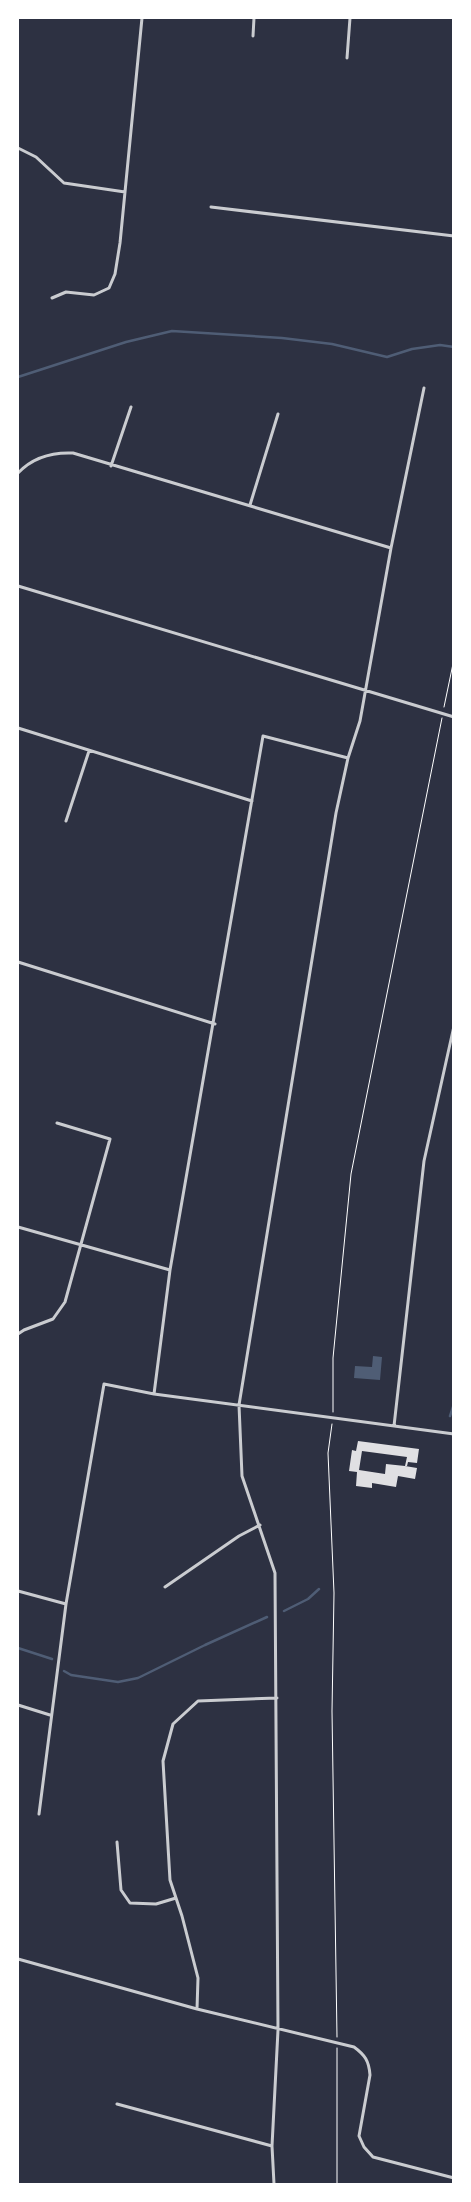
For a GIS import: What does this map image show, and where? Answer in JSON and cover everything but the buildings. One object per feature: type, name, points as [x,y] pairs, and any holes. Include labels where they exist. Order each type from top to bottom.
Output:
[{"type":"street","points":[[52,298],[66,292],[94,295],[109,288],[115,274],[120,243],[142,18]]},
{"type":"street","points":[[253,36],[254,18]]},
{"type":"street","points":[[347,58],[350,18]]},
{"type":"street","points":[[18,148],[36,157],[64,183],[125,192]]},
{"type":"street","points":[[211,207],[454,236]]},
{"type":"street","points":[[274,2184],[272,2146],[278,2030],[275,1573],[242,1476],[239,1405],[336,813],[348,758],[360,721],[391,548],[424,388]]},
{"type":"street","points":[[111,466],[131,407]]},
{"type":"street","points":[[250,505],[278,414]]},
{"type":"street","points":[[18,473],[27,463],[42,456],[57,453],[73,453],[111,466],[250,505],[391,548]]},
{"type":"street","points":[[18,586],[454,717]]},
{"type":"street","points":[[18,728],[252,802]]},
{"type":"street","points":[[154,1394],[170,1270],[215,1024],[263,736],[348,758]]},
{"type":"street","points":[[66,821],[89,751]]},
{"type":"street","points":[[18,962],[215,1024]]},
{"type":"street","points":[[394,1426],[424,1161],[454,1026]]},
{"type":"street","points":[[18,1334],[53,1319],[64,1302],[110,1139],[57,1123]]},
{"type":"street","points":[[18,1227],[170,1270]]},
{"type":"street","points":[[39,1814],[50,1715],[66,1604],[104,1384],[154,1394],[454,1434]]},
{"type":"street","points":[[165,1587],[238,1536],[260,1525]]},
{"type":"street","points":[[18,1591],[66,1604]]},
{"type":"street","points":[[197,2009],[198,1978],[170,1880],[163,1762],[173,1724],[198,1701],[276,1698]]},
{"type":"street","points":[[18,1705],[50,1715]]},
{"type":"street","points":[[117,1842],[121,1890],[130,1903],[156,1904],[176,1898]]},
{"type":"street","points":[[18,1959],[197,2009],[354,2047],[368,2060],[370,2075],[359,2136],[364,2147],[374,2157],[454,2178]]},
{"type":"street","points":[[117,2104],[272,2146]]},
{"type":"water","points":[[373,1356],[382,1357],[380,1380],[354,1378],[355,1366],[372,1367]]},
{"type":"waterway","points":[[18,377],[126,342],[172,331],[282,338],[332,344],[387,357],[412,349],[440,345],[454,347]]},
{"type":"waterway","points":[[450,1416],[454,1404]]},
{"type":"waterway","points":[[284,1611],[308,1599],[319,1589]]},
{"type":"waterway","points":[[64,1671],[71,1675],[118,1682],[138,1678],[267,1617]]},
{"type":"waterway","points":[[18,1648],[52,1659]]}]
